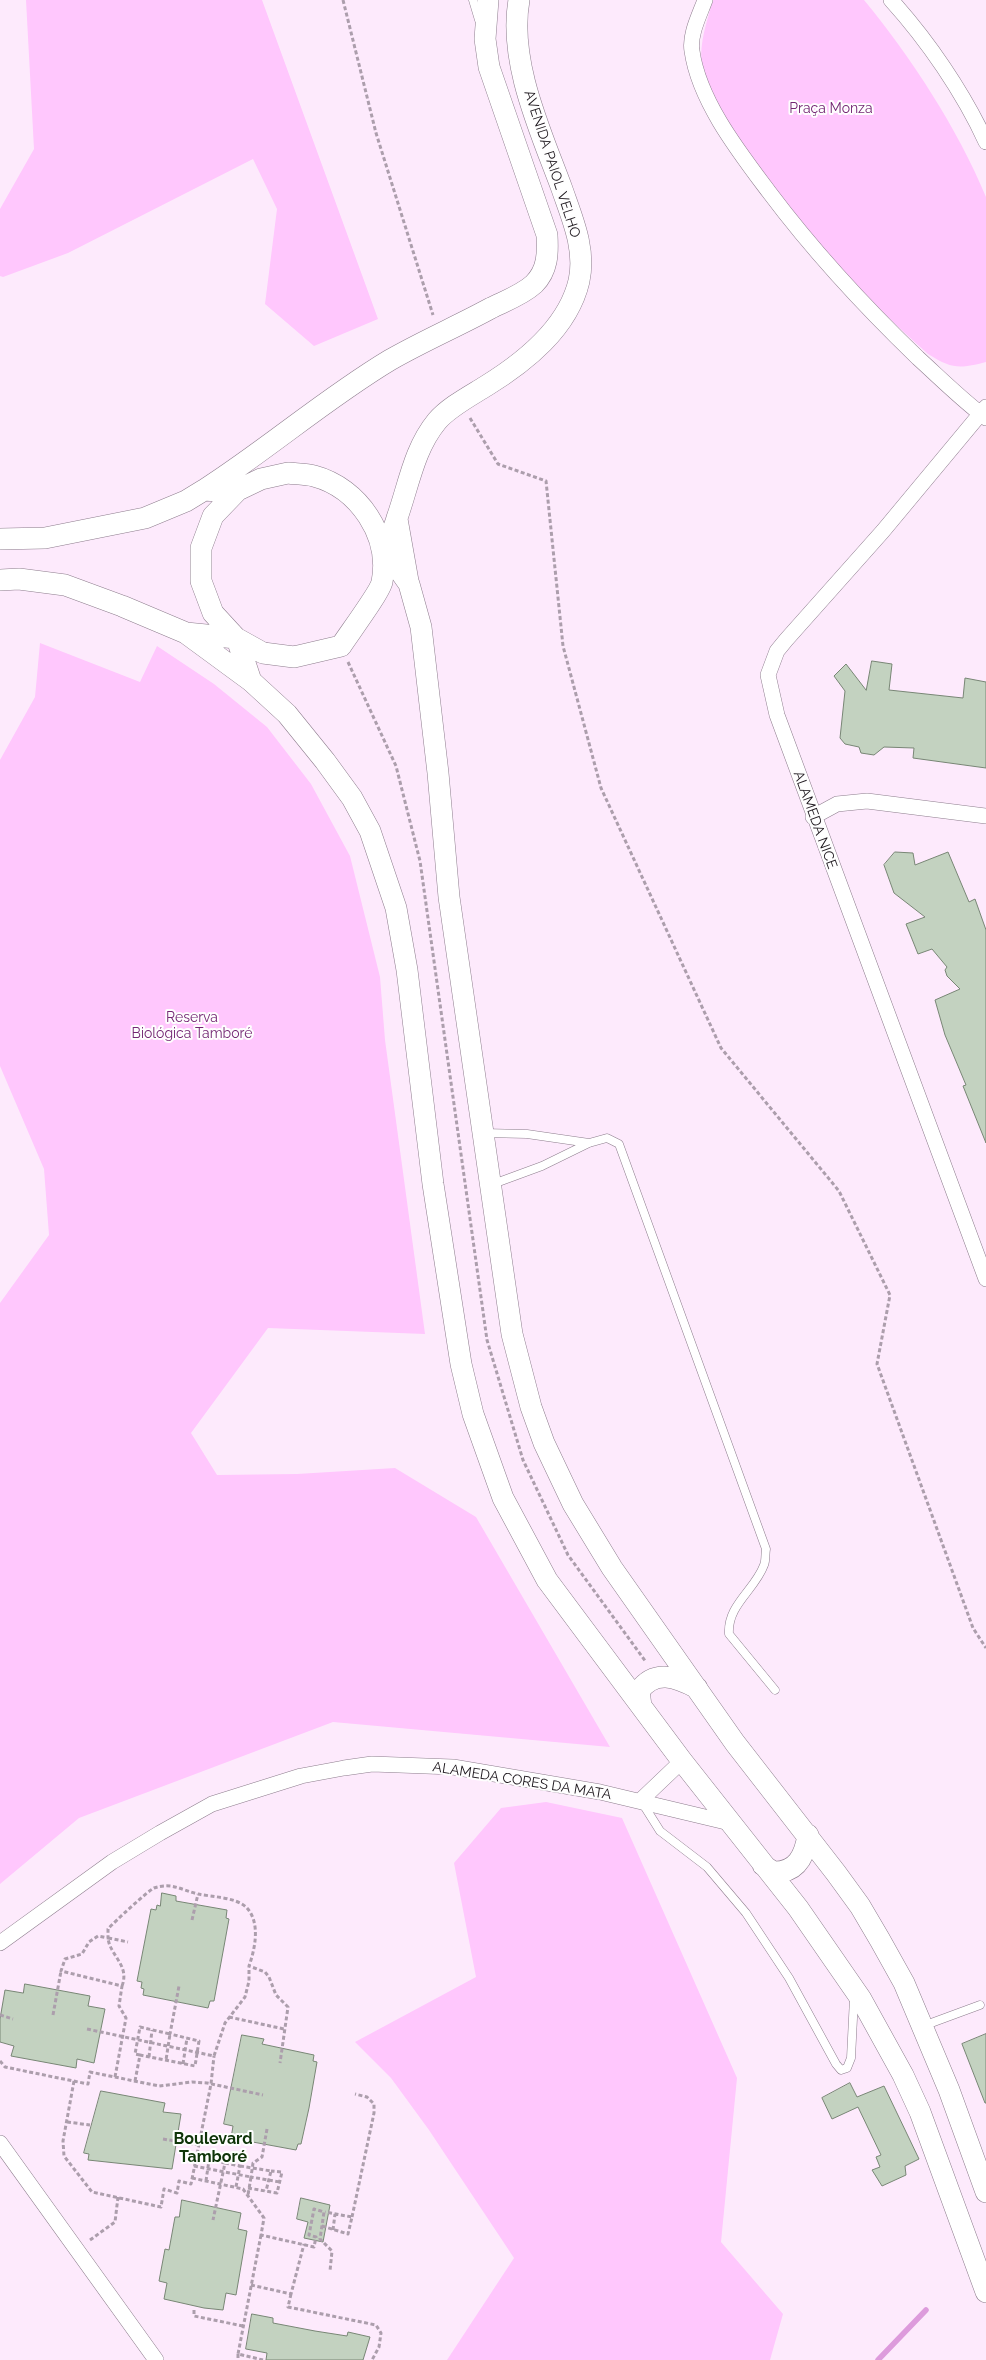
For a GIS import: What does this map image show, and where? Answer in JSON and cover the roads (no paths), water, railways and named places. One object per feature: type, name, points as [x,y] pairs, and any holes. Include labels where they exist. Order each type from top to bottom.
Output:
[{"type":"main road","name":"AVENIDA PAIOL VELHO","points":[[0,539],[45,538],[145,518],[186,501],[251,460],[390,360],[506,301],[534,284],[545,267],[548,255],[547,235],[489,67],[485,39],[488,0]]},
{"type":"main road","name":"AVENIDA PAIOL VELHO","points":[[383,554],[397,519],[409,477],[422,443],[438,420],[460,403],[503,376],[545,341],[567,310],[579,281],[580,254],[576,229],[529,99],[519,53],[516,15],[519,0]]},
{"type":"main road","points":[[237,491],[251,460]]},
{"type":"main road","points":[[288,473],[314,476],[339,487],[360,504],[375,527],[383,554],[382,584],[341,646],[294,657],[263,652],[237,638],[213,613],[201,581],[201,548],[214,516],[237,491],[260,478],[288,473]]},
{"type":"main road","points":[[204,490],[237,491]]},
{"type":"main road","points":[[397,519],[409,584],[421,627],[438,773],[449,896],[512,1334],[531,1407],[557,1474],[591,1537],[735,1743],[808,1835],[860,1906],[880,1940],[904,1983],[980,2161],[986,2192]]},
{"type":"main road","points":[[383,554],[397,567],[409,584]]},
{"type":"main road","points":[[0,580],[65,585],[122,606],[186,634],[251,681],[287,714],[352,798],[370,831],[398,917],[407,970],[446,1266],[461,1364],[473,1414],[503,1498],[547,1580],[682,1761],[798,1908],[855,1991],[903,2075],[920,2112],[986,2292]]},
{"type":"main road","points":[[186,634],[237,638]]},
{"type":"main road","points":[[237,638],[251,681]]},
{"type":"main road","points":[[640,1706],[639,1691],[642,1686],[656,1677],[674,1678],[698,1688]]},
{"type":"main road","points":[[763,1865],[773,1872],[781,1872],[792,1867],[802,1858],[808,1835]]},
{"type":"street","points":[[705,0],[691,48],[698,79],[732,142],[803,237],[844,284],[898,338],[984,413]]},
{"type":"street","points":[[891,0],[936,58],[976,120],[986,142]]},
{"type":"street","name":"ALAMEDA NICE","points":[[984,413],[786,640],[772,663],[768,675],[770,689],[813,817],[986,1279]]},
{"type":"street","points":[[813,817],[837,804],[867,801],[986,816]]},
{"type":"street","points":[[641,1800],[682,1761]]},
{"type":"street","name":"ALAMEDA CORES DA MATA","points":[[0,1943],[112,1862],[212,1804],[301,1776],[372,1764],[453,1767],[558,1784],[641,1800],[730,1823]]},
{"type":"street","points":[[0,2143],[156,2360]]},
{"type":"lane","points":[[473,0],[485,39]]},
{"type":"lane","points":[[484,1133],[527,1134],[589,1143]]},
{"type":"lane","points":[[492,1185],[542,1166],[589,1143],[607,1138],[619,1144],[766,1550],[764,1564],[728,1622],[729,1634],[775,1690]]},
{"type":"lane","points":[[641,1800],[660,1831],[707,1866],[746,1913],[789,1978],[836,2064],[842,2070],[848,2068],[851,2058],[855,1991]]},
{"type":"lane","points":[[922,2026],[980,2005]]},
{"type":"waterway","points":[[878,2360],[926,2310]]},
{"type":"district","name":"Boulevard Tamboré","points":[[213,2148]]},
{"type":"park label","name":"Praça Monza","points":[[831,109]]},
{"type":"park label","name":"Reserva Biológica Tamboré","points":[[192,1026]]}]
